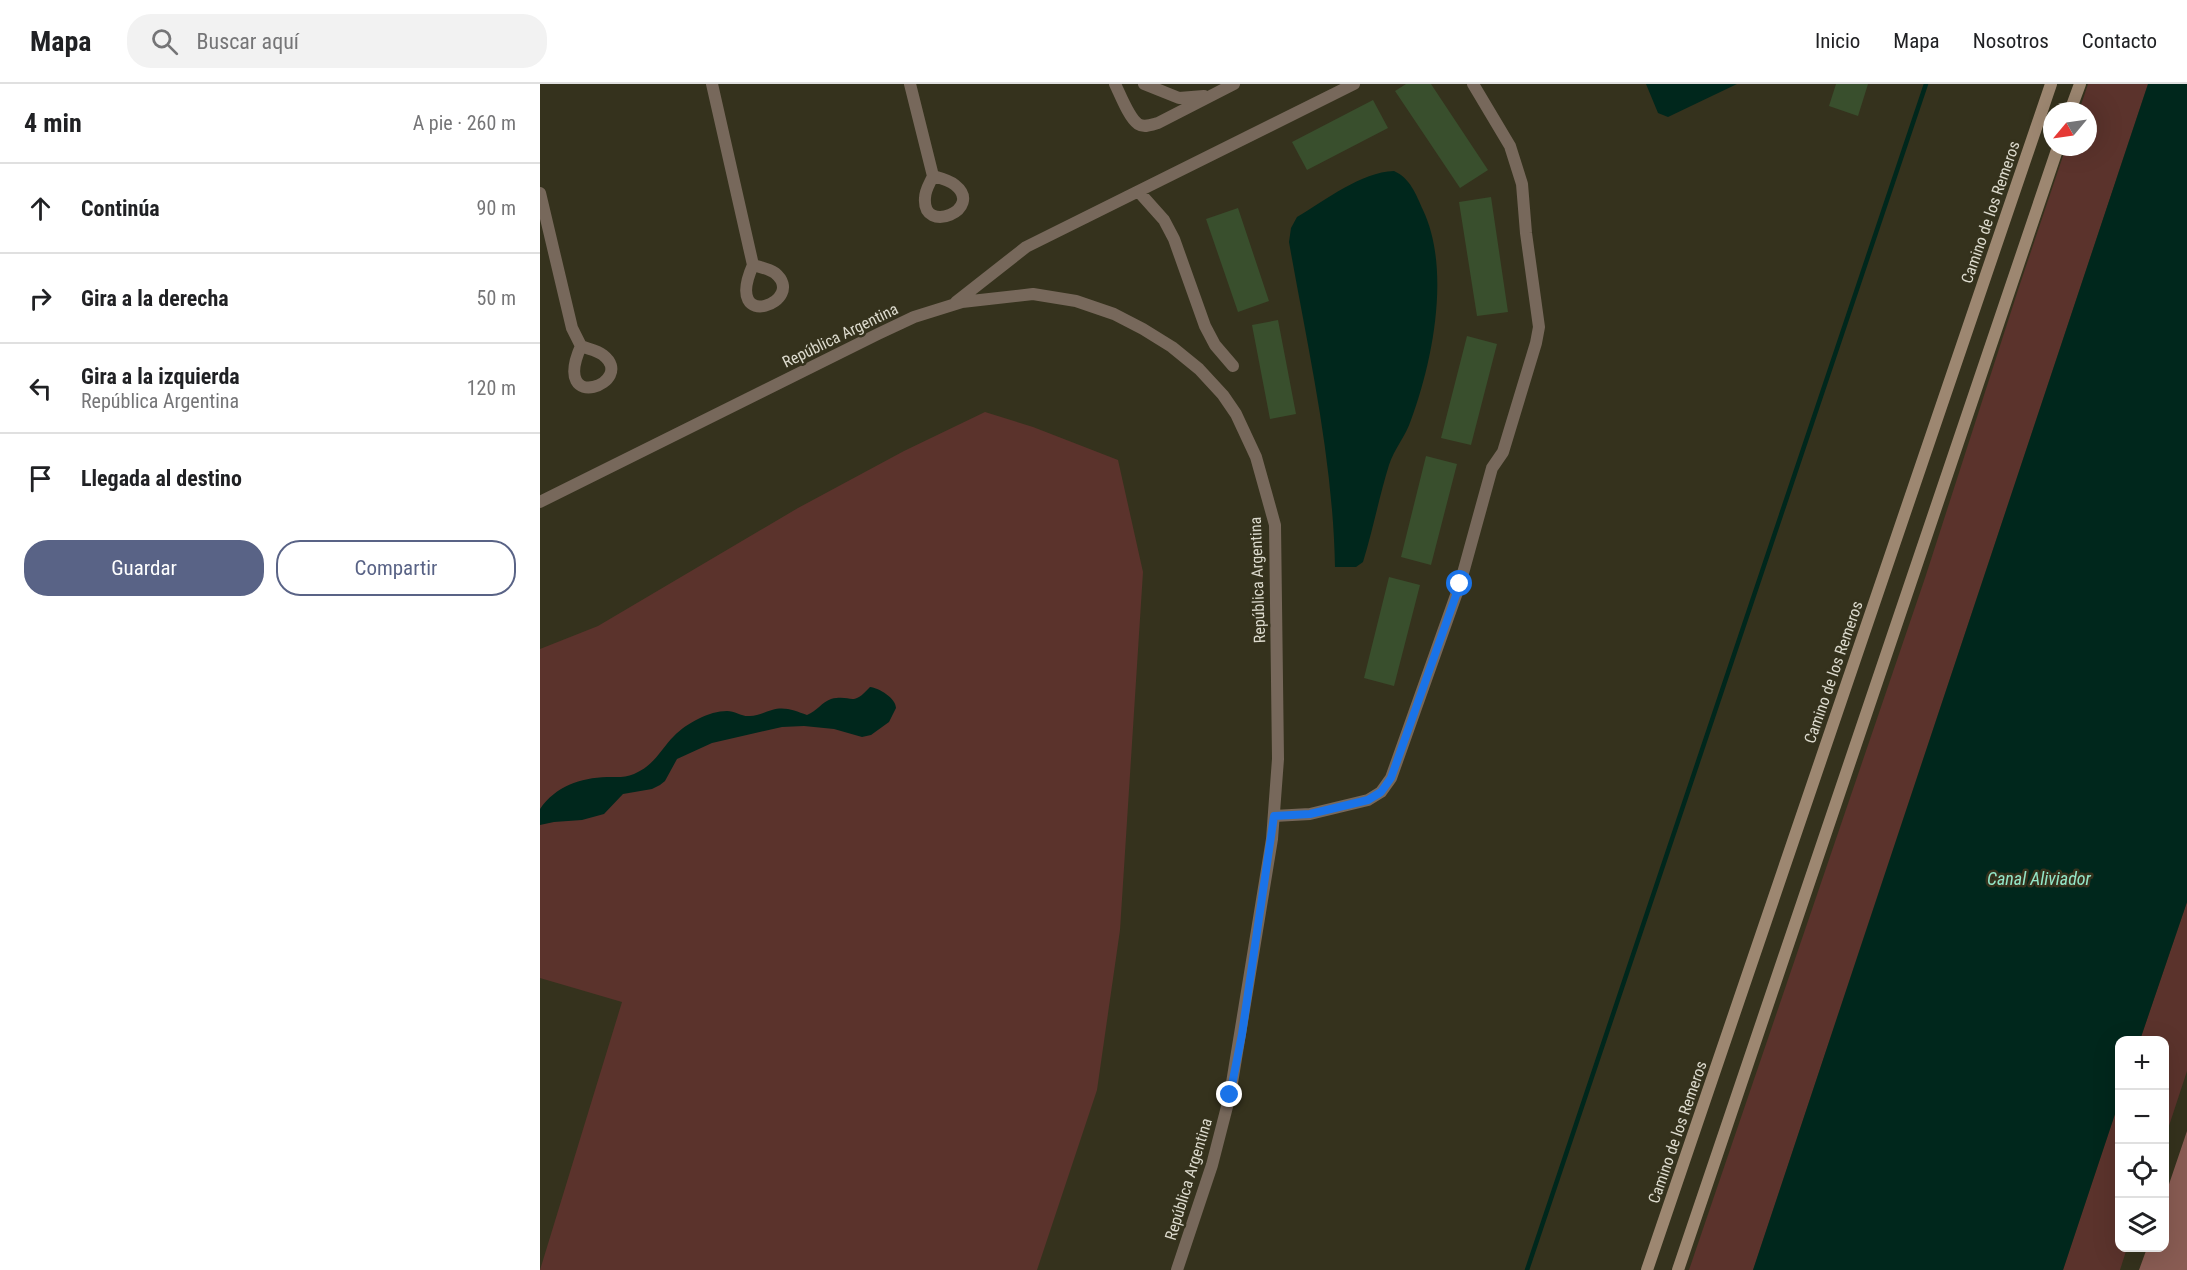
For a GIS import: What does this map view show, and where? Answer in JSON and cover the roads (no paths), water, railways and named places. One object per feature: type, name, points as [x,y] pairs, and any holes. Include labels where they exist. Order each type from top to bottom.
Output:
[{"type":"main road","name":"Camino de los Remeros","points":[[1647,1270],[2050,84]]},
{"type":"main road","points":[[2073,102],[2080,84]]},
{"type":"main road","points":[[1678,1270],[2055,156]]},
{"type":"street","points":[[712,84],[753,265]]},
{"type":"street","points":[[910,84],[933,176]]},
{"type":"street","points":[[1115,84],[1131,116],[1138,124],[1146,126],[1158,123],[1234,84]]},
{"type":"street","points":[[1144,84],[1179,98],[1214,94]]},
{"type":"street","points":[[953,305],[1026,247],[1354,84]]},
{"type":"street","points":[[1274,816],[1310,814],[1368,800],[1381,792],[1391,778],[1460,584],[1492,468],[1503,452],[1536,343],[1539,327],[1526,233],[1522,184],[1510,146],[1473,84]]},
{"type":"street","points":[[1139,192],[1164,220],[1174,239],[1205,326],[1215,345],[1233,366]]},
{"type":"street","points":[[540,193],[572,328],[581,346]]},
{"type":"street","name":"República Argentina","points":[[540,502],[914,317],[953,305],[991,297],[1033,294],[1076,301],[1114,314],[1172,347],[1199,369],[1222,395],[1236,414],[1256,457],[1275,525],[1278,759],[1274,816],[1242,1034],[1230,1095],[1212,1165],[1177,1270]]},
{"type":"water","points":[[1646,84],[1737,84],[1668,117],[1658,113]]},
{"type":"water","name":"Canal Aliviador","points":[[2148,84],[2187,84],[2187,902],[2141,1036],[2115,1036],[2115,1114],[2063,1270],[1753,1270]]},
{"type":"water","points":[[1394,171],[1412,187],[1431,234],[1436,259],[1437,287],[1432,343],[1411,420],[1389,465],[1363,562],[1356,567],[1335,567],[1325,444],[1289,242],[1291,228],[1297,217],[1344,188],[1369,176]]},
{"type":"water","points":[[870,687],[886,694],[896,708],[889,722],[871,735],[862,737],[834,729],[804,726],[782,727],[712,743],[677,759],[665,781],[660,785],[652,789],[623,794],[604,814],[582,820],[540,825],[540,809],[553,794],[587,779],[624,777],[641,770],[652,762],[679,731],[706,715],[727,711],[753,716],[772,710],[790,709],[807,715],[828,700],[855,699]]},
{"type":"waterway","points":[[1527,1270],[1926,84]]}]
